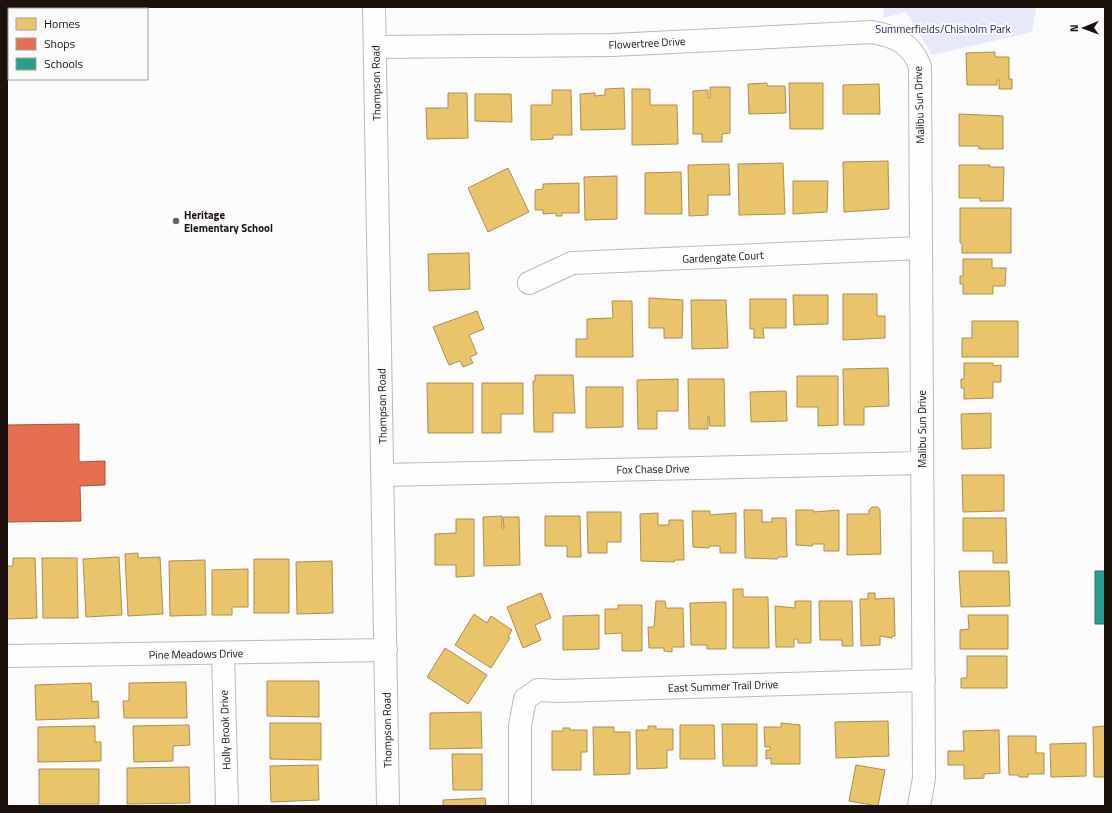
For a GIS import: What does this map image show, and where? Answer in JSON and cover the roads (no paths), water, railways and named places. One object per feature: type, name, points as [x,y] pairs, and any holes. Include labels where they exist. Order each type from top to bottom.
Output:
[{"type":"street","name":"Thompson Road","points":[[374,7],[388,806]]},
{"type":"street","name":"Flowertree Drive","points":[[375,47],[613,45],[872,32],[893,36],[914,52]]},
{"type":"street","name":"Malibu Sun Drive","points":[[914,52],[920,67],[924,778],[919,806]]},
{"type":"street","name":"Gardengate Court","points":[[529,284],[572,264],[921,248]]},
{"type":"street","name":"Fox Chase Drive","points":[[383,475],[922,463]]},
{"type":"street","name":"Pine Meadows Drive","points":[[7,656],[386,650]]},
{"type":"street","name":"Holly Brook Drive","points":[[223,653],[227,806]]},
{"type":"street","name":"East Summer Trail Drive","points":[[520,806],[520,726],[525,699],[538,690],[558,691],[924,680]]},
{"type":"place","name":"Heritage Elementary School","points":[[176,221]]},
{"type":"park label","name":"Summerfields/Chisholm Park","points":[[943,29]]}]
